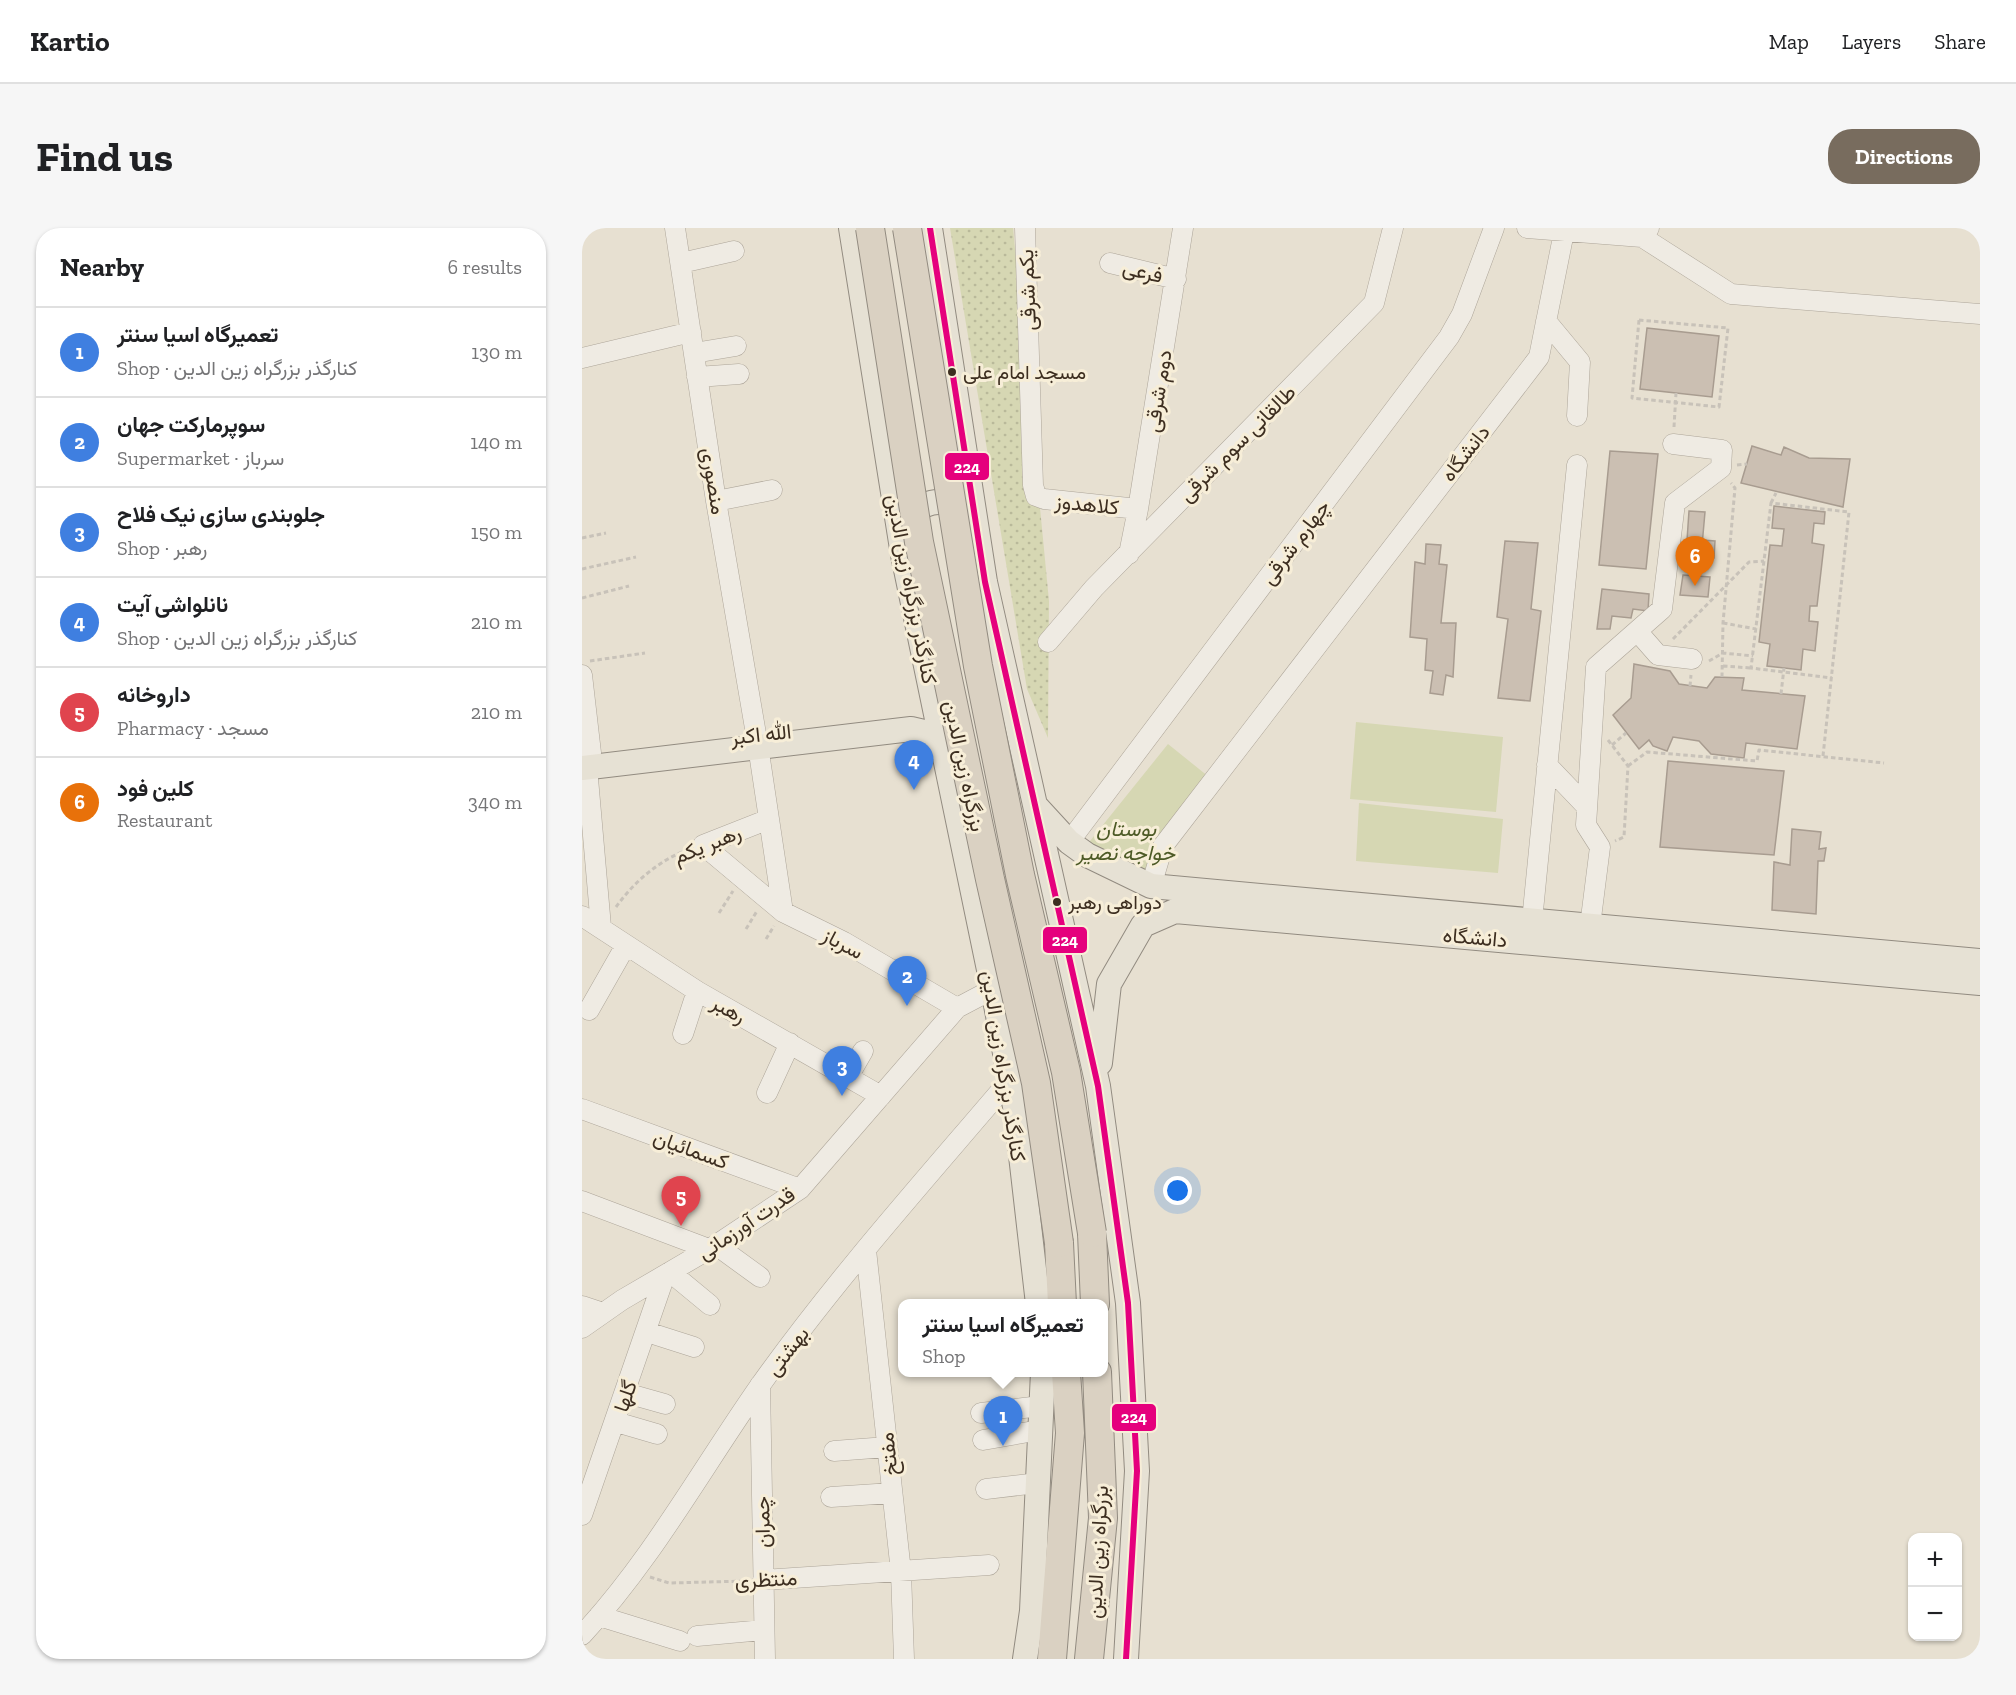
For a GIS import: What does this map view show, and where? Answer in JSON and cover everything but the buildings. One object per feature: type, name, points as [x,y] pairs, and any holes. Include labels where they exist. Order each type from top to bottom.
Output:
[{"type":"highway","name":"بزرگراه زین الدین","points":[[870,228],[919,542],[987,868],[1036,1083],[1059,1243],[1062,1299]]},
{"type":"highway","name":"بزرگراه زین الدین","points":[[907,228],[978,666],[1020,875],[1062,1052],[1092,1233],[1095,1299]]},
{"type":"highway","name":"بزرگراه زین الدین","points":[[1052,1659],[1070,1432],[1066,1377]]},
{"type":"highway","name":"بزرگراه زین الدین","points":[[1089,1659],[1103,1518],[1097,1377]]},
{"type":"main road","name":"کنارگذر بزرگراه زین الدین","points":[[851,228],[903,555],[993,989],[1016,1112],[1037,1299]]},
{"type":"main road","points":[[930,228],[985,582],[1098,1086],[1128,1303],[1137,1471],[1126,1659]]},
{"type":"main road","points":[[903,555],[905,531],[910,518],[929,502],[943,501],[956,506],[979,540]]},
{"type":"main road","name":"الله اکبر","points":[[585,760],[757,740],[908,717],[918,713],[933,698]]},
{"type":"main road","points":[[757,740],[911,729],[928,733],[943,747]]},
{"type":"main road","name":"دانشگاه","points":[[1033,803],[1069,842],[1108,867],[1151,886],[1385,919],[1562,934],[1980,983]]},
{"type":"main road","name":"دانشگاه","points":[[1098,1086],[1109,984],[1143,924],[1157,916],[1175,911],[1385,919],[1532,921],[1562,934],[1590,926],[1980,961]]},
{"type":"main road","points":[[993,989],[1005,1027],[1018,1053],[1039,1062],[1058,1057],[1068,1047],[1076,1016],[1078,995]]},
{"type":"main road","points":[[1025,1659],[1032,1611],[1043,1377]]},
{"type":"main road","points":[[1043,1659],[1058,1583]]},
{"type":"street","name":"منصوری","points":[[675,228],[716,501],[757,740]]},
{"type":"street","name":"یکم شرقی","points":[[1026,228],[1033,485],[1036,496]]},
{"type":"street","name":"دوم شرقی","points":[[1129,554],[1183,228]]},
{"type":"street","name":"طالقانی سوم شرقی","points":[[1048,642],[1094,588],[1374,303],[1393,228]]},
{"type":"street","name":"چهارم شرقی","points":[[1069,842],[1449,337],[1459,320],[1494,228]]},
{"type":"street","points":[[1527,228],[1646,232],[1731,294],[1980,314]]},
{"type":"street","name":"دانشگاه","points":[[1151,886],[1163,846],[1539,357],[1560,230]]},
{"type":"street","points":[[681,263],[734,251]]},
{"type":"street","name":"فرعی","points":[[1110,263],[1176,279]]},
{"type":"street","points":[[1546,321],[1580,362],[1577,416]]},
{"type":"street","points":[[582,358],[691,332]]},
{"type":"street","points":[[694,353],[736,346]]},
{"type":"street","points":[[697,376],[739,374]]},
{"type":"street","points":[[1590,926],[1600,847],[1586,825],[1596,667],[1662,609],[1675,502],[1721,468],[1722,450],[1673,444]]},
{"type":"street","points":[[1532,921],[1577,465]]},
{"type":"street","points":[[716,501],[772,490]]},
{"type":"street","name":"کلاهدوز","points":[[1036,496],[1044,499],[1138,509]]},
{"type":"street","points":[[1637,631],[1658,655],[1701,660]]},
{"type":"street","points":[[582,675],[585,760],[601,927]]},
{"type":"street","name":"رهبر یکم","points":[[757,740],[783,912]]},
{"type":"street","points":[[1547,765],[1587,807]]},
{"type":"street","name":"رهبر یکم","points":[[703,844],[769,819]]},
{"type":"street","name":"سرباز","points":[[703,844],[783,912],[844,942],[957,1008]]},
{"type":"street","name":"رهبر","points":[[582,915],[698,991],[880,1096]]},
{"type":"street","points":[[589,1010],[626,945]]},
{"type":"street","points":[[957,1008],[993,989]]},
{"type":"street","points":[[682,1034],[698,991]]},
{"type":"street","name":"قدرت آورزمانی","points":[[582,1328],[622,1300],[713,1247],[800,1189],[957,1008]]},
{"type":"street","points":[[767,1093],[790,1043]]},
{"type":"street","points":[[848,1077],[863,1051]]},
{"type":"street","name":"بهشتی","points":[[582,1635],[634,1571],[760,1385],[866,1250],[1009,1081]]},
{"type":"street","name":"کسمائیان","points":[[582,1109],[800,1189]]},
{"type":"street","points":[[582,1201],[713,1247],[759,1277]]},
{"type":"street","name":"مفتخ","points":[[866,1250],[901,1572],[904,1659]]},
{"type":"street","points":[[668,1274],[710,1305]]},
{"type":"street","name":"گلها","points":[[582,1515],[668,1274]]},
{"type":"street","points":[[622,1300],[642,1302],[653,1313]]},
{"type":"street","points":[[582,1306],[603,1313]]},
{"type":"street","points":[[647,1332],[694,1347]]},
{"type":"street","name":"چمران","points":[[760,1385],[765,1659]]},
{"type":"street","points":[[626,1393],[665,1404]]},
{"type":"street","points":[[981,1413],[1041,1406]]},
{"type":"street","points":[[616,1422],[657,1434]]},
{"type":"street","points":[[982,1440],[1040,1430]]},
{"type":"street","points":[[834,1450],[887,1447]]},
{"type":"street","points":[[986,1489],[1038,1484]]},
{"type":"street","points":[[831,1497],[892,1493]]},
{"type":"street","name":"منتظری","points":[[763,1580],[989,1565]]},
{"type":"street","points":[[599,1616],[688,1638],[764,1630]]},
{"type":"path","points":[[1639,320],[1728,328],[1719,406],[1675,402],[1632,398],[1639,320]]},
{"type":"path","points":[[1673,444],[1676,393]]},
{"type":"path","points":[[1721,468],[1735,488],[1723,623],[1722,677]]},
{"type":"path","points":[[1751,669],[1771,503],[1776,493]]},
{"type":"path","points":[[1771,503],[1849,513],[1823,756]]},
{"type":"path","points":[[582,538],[606,533]]},
{"type":"path","points":[[582,569],[636,557]]},
{"type":"path","points":[[1658,655],[1749,562],[1764,561]]},
{"type":"path","points":[[582,598],[628,586]]},
{"type":"path","points":[[1723,623],[1756,629]]},
{"type":"path","points":[[582,663],[645,652]]},
{"type":"path","points":[[1701,660],[1723,653],[1753,656]]},
{"type":"path","points":[[1723,666],[1832,678]]},
{"type":"path","points":[[1781,694],[1784,668]]},
{"type":"path","points":[[1593,716],[1628,766],[1624,837],[1600,847]]},
{"type":"path","points":[[1612,745],[1626,733]]},
{"type":"path","points":[[1628,766],[1647,752],[1757,761],[1759,750],[1884,763]]},
{"type":"path","name":"رهبر یکم","points":[[601,927],[627,892],[642,877],[670,857],[703,844]]},
{"type":"path","points":[[719,913],[742,877]]},
{"type":"path","name":"منتظری","points":[[634,1571],[669,1583],[763,1580]]},
{"type":"green space","points":[[950,228],[1013,228],[1049,601],[1048,738],[1027,689]]},
{"type":"green space","points":[[1356,722],[1503,737],[1496,812],[1350,799]]},
{"type":"green space","name":"بوستان خواجه نصیر","points":[[1168,744],[1209,777],[1145,878],[1086,846]]},
{"type":"green space","points":[[1359,803],[1503,819],[1498,873],[1356,861]]},
{"type":"transit line","name":"224","points":[[930,228],[985,582],[1098,1086],[1128,1303],[1137,1471],[1126,1659]]},
{"type":"place","name":"مسجد امام علی","points":[[952,372]]},
{"type":"place","name":"کلین فود","points":[[1695,586]]},
{"type":"place","name":"نانلواشی آیت","points":[[914,790]]},
{"type":"place","name":"دوراهی رهبر","points":[[1057,902]]},
{"type":"place","name":"سوپرمارکت جهان","points":[[907,1006]]},
{"type":"place","name":"جلوبندی سازی نیک فلاح","points":[[842,1096]]},
{"type":"place","name":"داروخانه","points":[[681,1226]]},
{"type":"place","name":"تعمیرگاه اسیا سنتر","points":[[1003,1446]]}]
